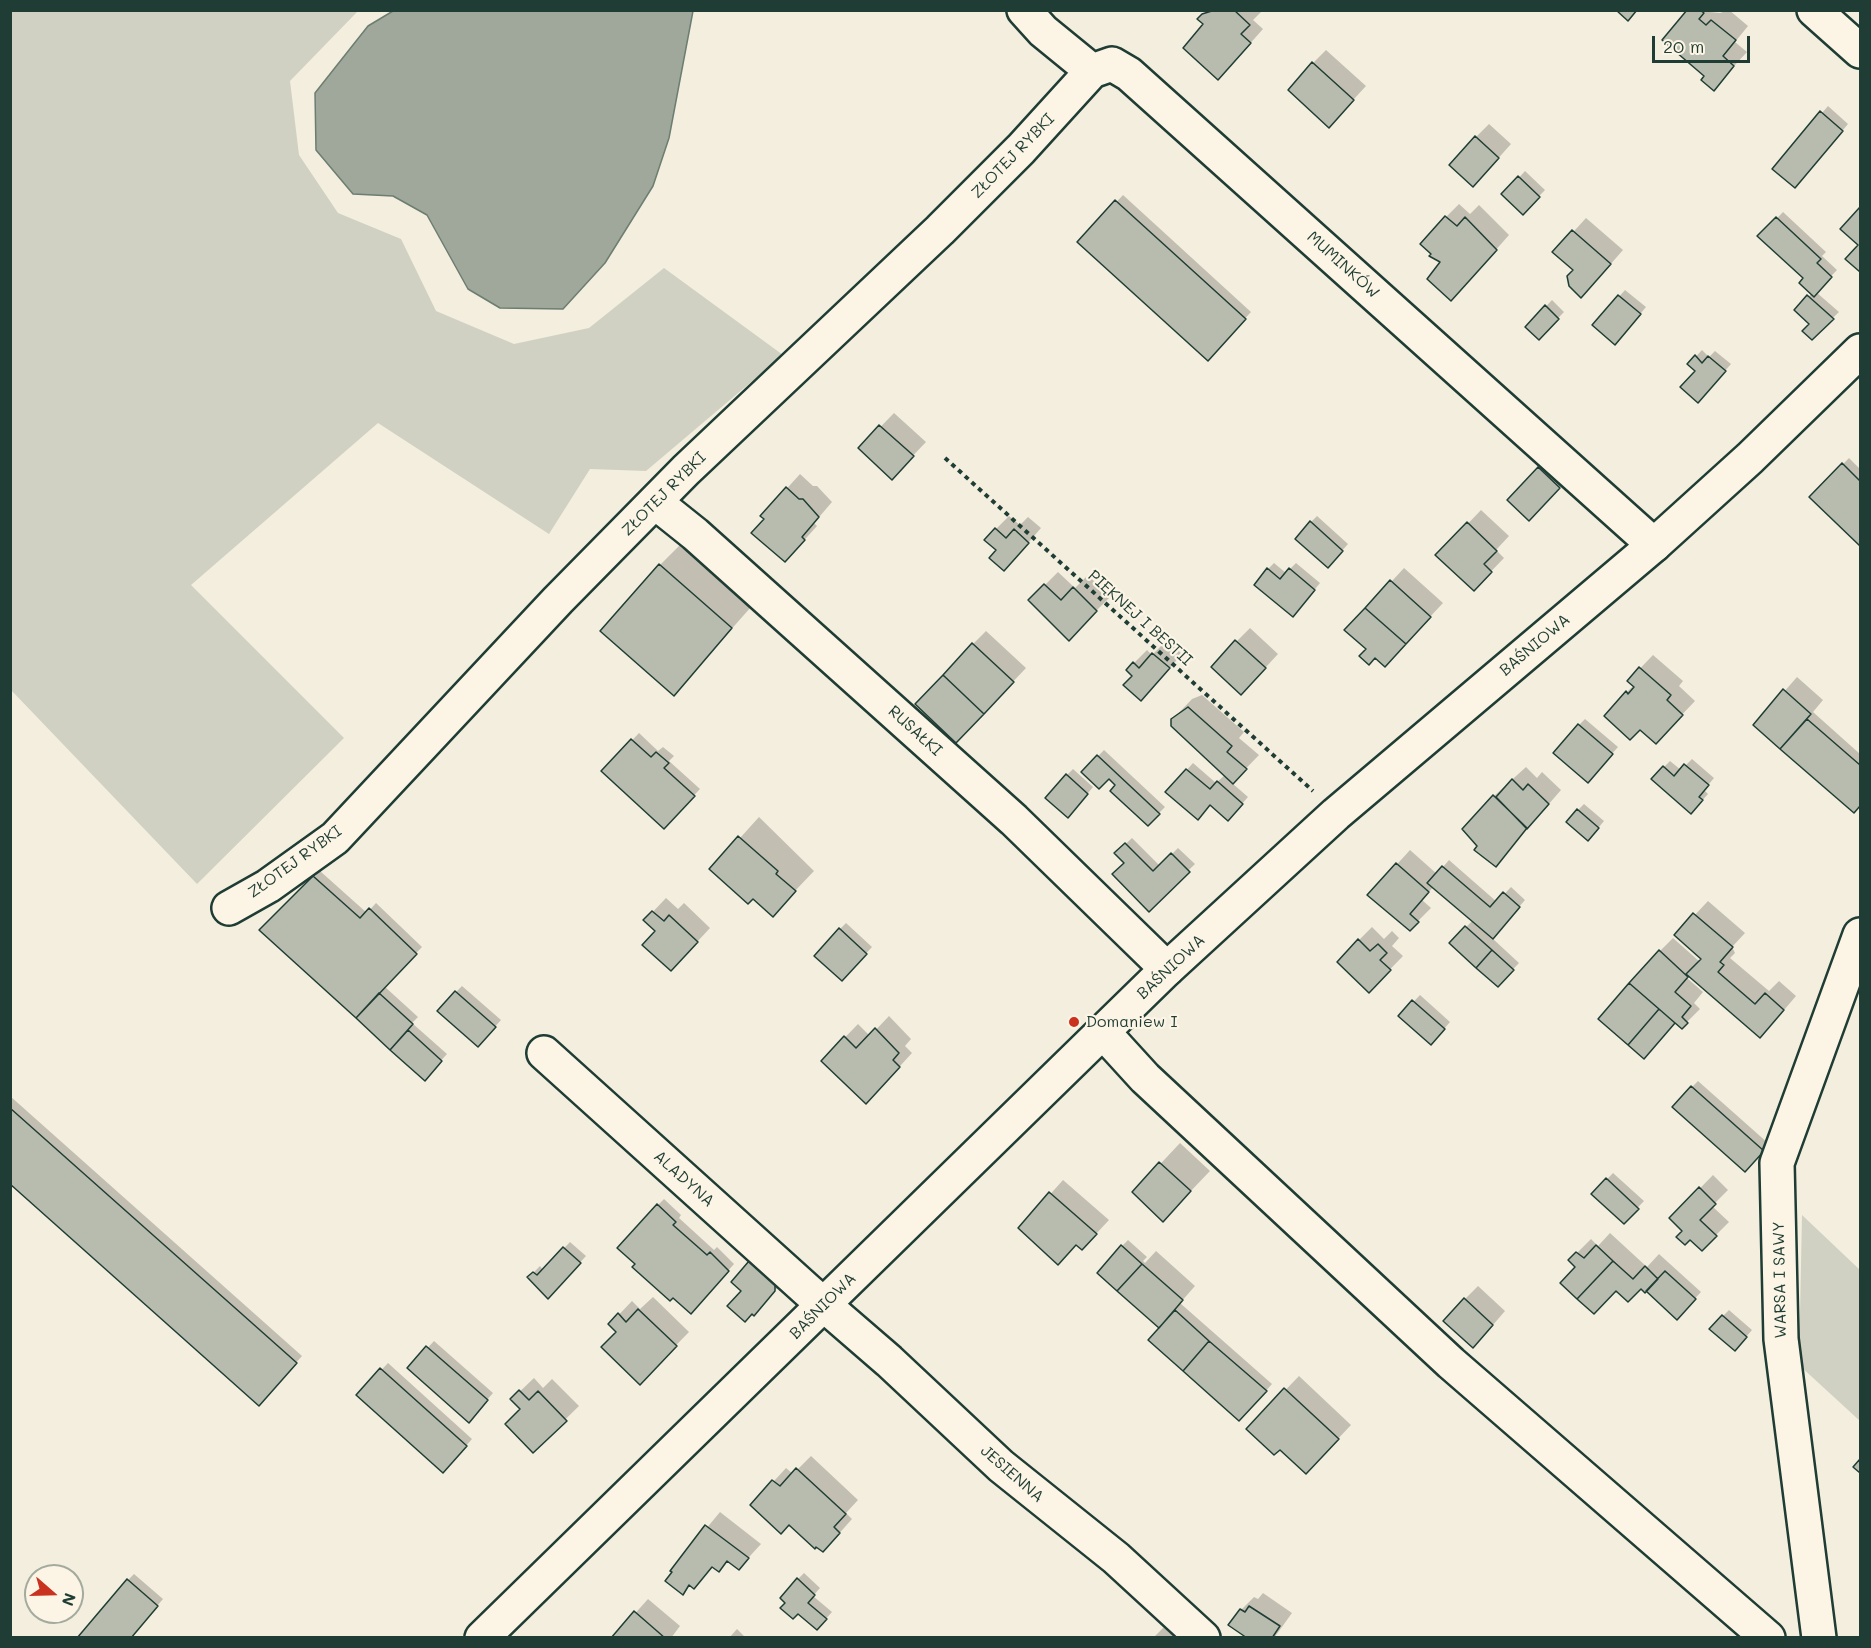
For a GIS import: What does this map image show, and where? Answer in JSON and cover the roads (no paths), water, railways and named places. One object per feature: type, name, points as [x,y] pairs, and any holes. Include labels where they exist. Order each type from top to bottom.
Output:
[{"type":"main road","points":[[1024,10],[1043,31],[1092,70]]},
{"type":"main road","points":[[1814,10],[1860,51]]},
{"type":"main road","name":"MUMINKÓW","points":[[1092,70],[1112,64],[1129,74],[1654,545]]},
{"type":"main road","name":"ZŁOTEJ RYBKI","points":[[229,908],[268,886],[335,838],[558,600],[655,502],[940,230],[1021,149],[1092,70]]},
{"type":"main road","name":"BAŚNIOWA","points":[[483,1638],[824,1306],[937,1191],[1167,969],[1336,814],[1654,545],[1750,458],[1860,351]]},
{"type":"main road","name":"RUSAŁKI","points":[[655,502],[695,534],[1014,820],[1167,969]]},
{"type":"main road","name":"WARSA I SAWY","points":[[1819,1638],[1781,1339],[1778,1163],[1860,935]]},
{"type":"main road","points":[[1103,1032],[1145,1078],[1451,1363],[1768,1638]]},
{"type":"main road","name":"ALADYNA","points":[[544,1053],[824,1306]]},
{"type":"main road","name":"JESIENNA","points":[[824,1306],[889,1361],[1001,1466],[1116,1558],[1203,1638]]},
{"type":"place","name":"Domaniew I","points":[[1074,1022]]}]
